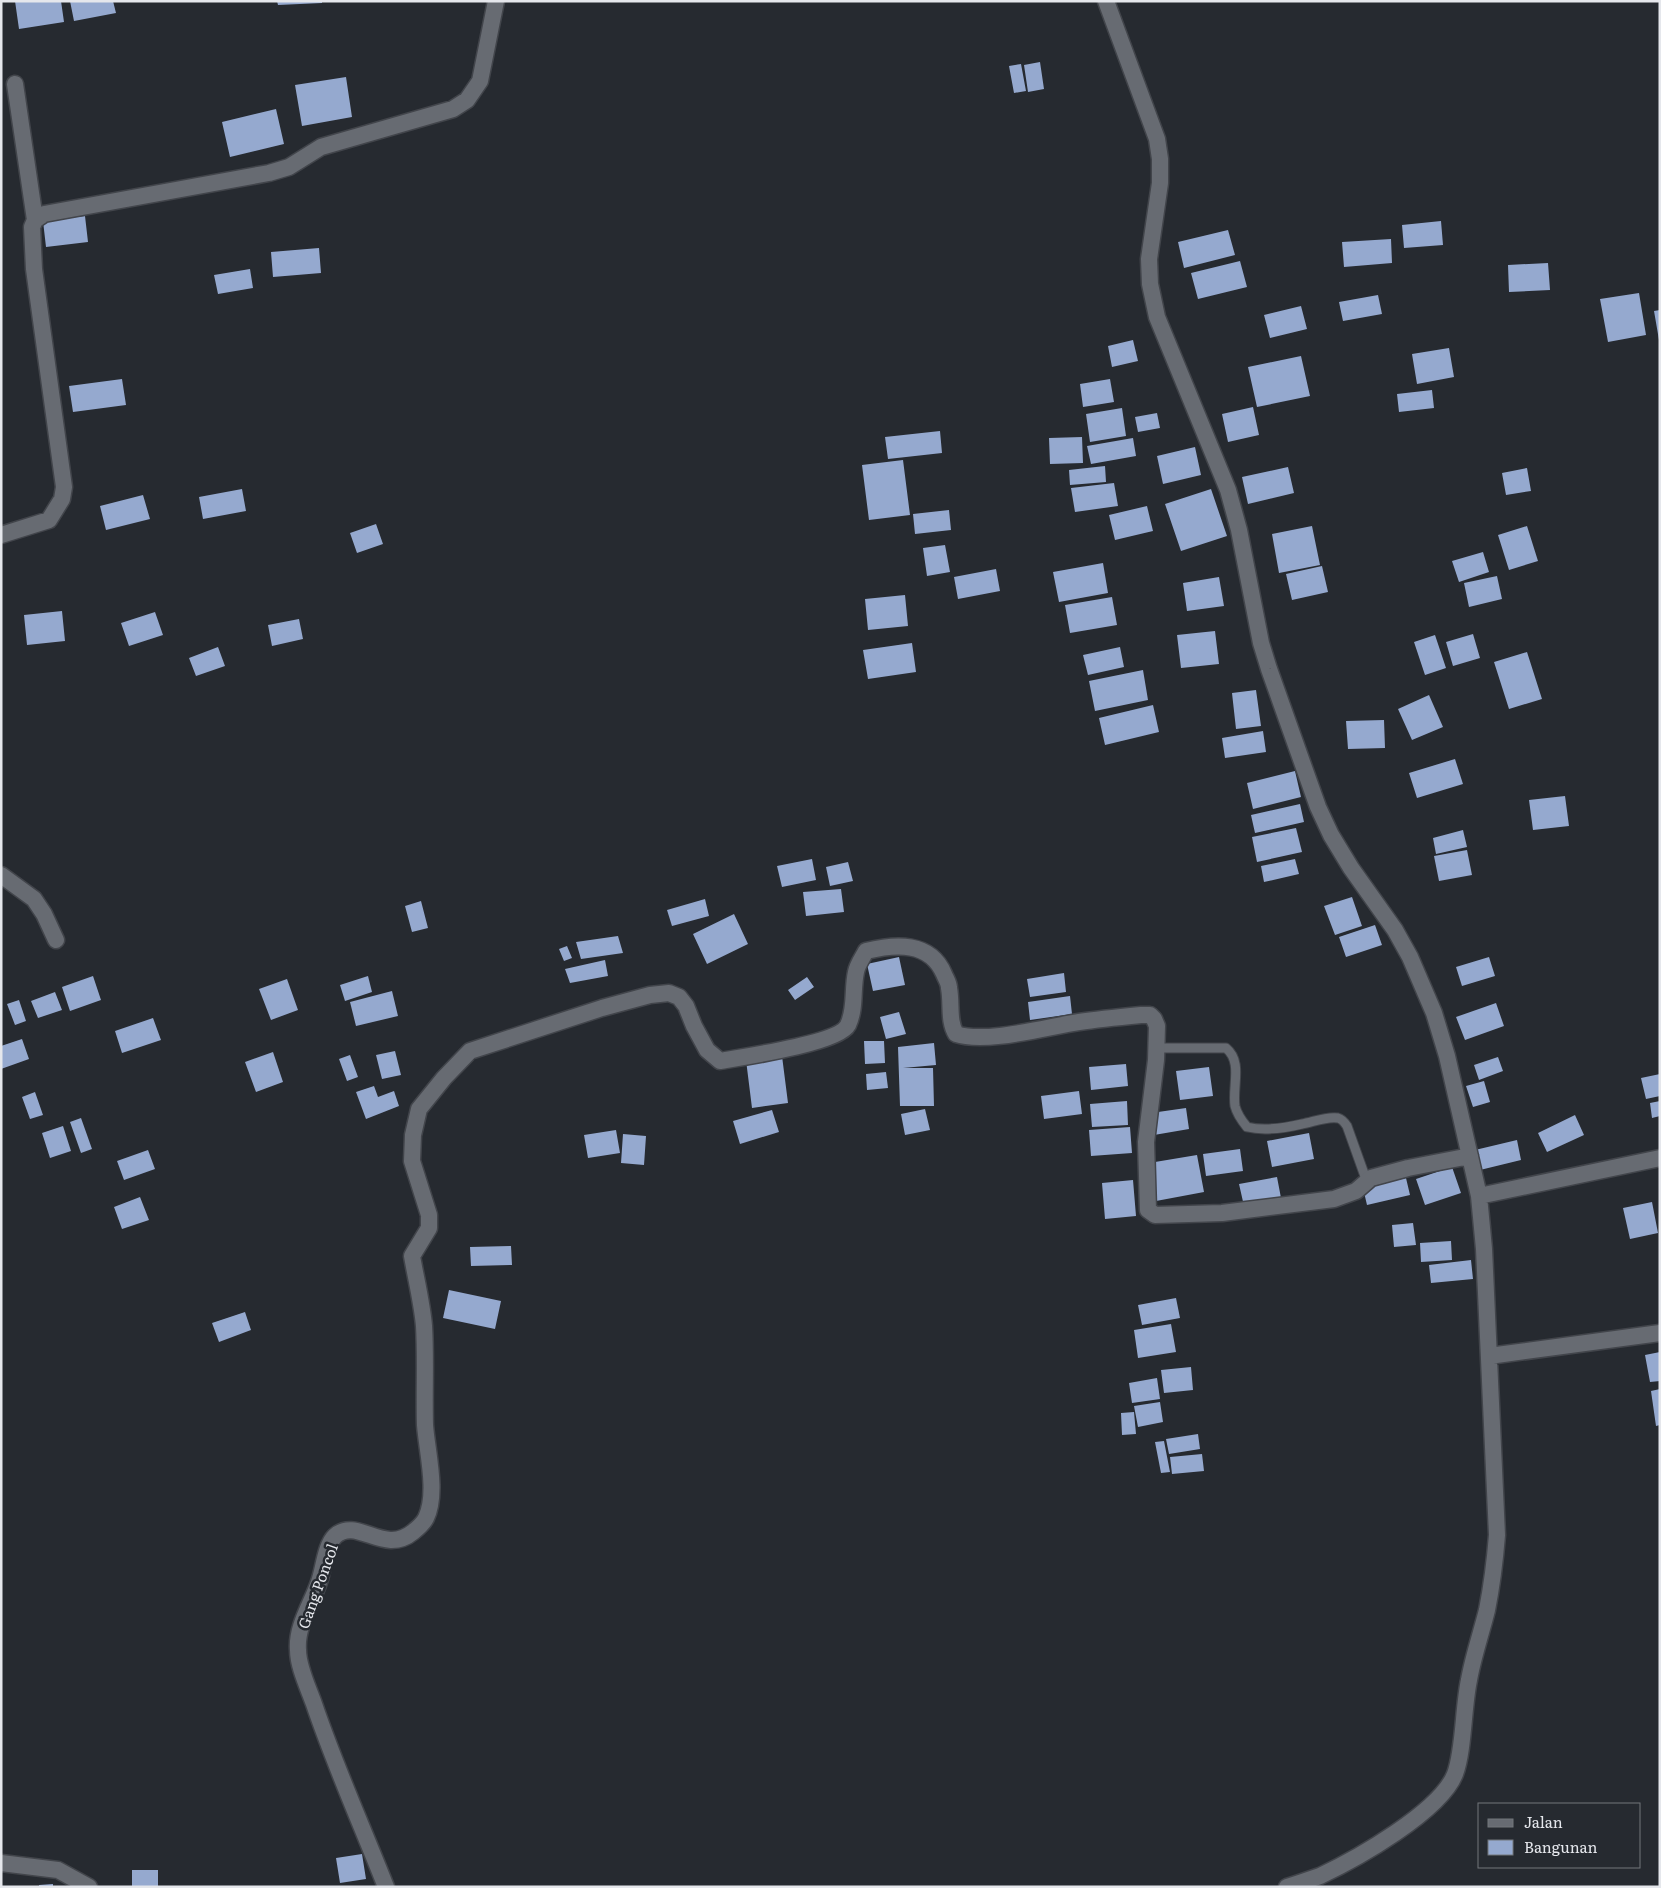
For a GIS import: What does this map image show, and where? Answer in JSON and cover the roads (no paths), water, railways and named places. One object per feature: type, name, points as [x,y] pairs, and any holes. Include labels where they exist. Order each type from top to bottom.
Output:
[{"type":"street","points":[[35,220],[44,214],[289,167],[320,148],[453,109],[467,100],[480,81],[496,1]]},
{"type":"street","points":[[1106,1],[1157,139],[1160,159],[1160,183],[1149,259],[1150,284],[1157,316],[1228,490],[1241,540],[1261,643],[1318,807],[1331,835],[1351,868],[1395,930],[1410,957],[1434,1013],[1447,1056],[1479,1196],[1489,1356],[1497,1535],[1494,1575],[1469,1680],[1454,1776],[1447,1789],[1436,1800],[1398,1829],[1349,1860],[1318,1876],[1287,1887]]},
{"type":"street","points":[[1,535],[49,520],[62,499],[64,487],[34,269],[32,227],[35,220],[15,84]]},
{"type":"street","points":[[1,875],[34,899],[44,914],[56,940]]},
{"type":"street","name":"Gang Poncol","points":[[386,1887],[322,1728],[299,1657],[298,1642],[322,1573],[329,1546],[336,1535],[344,1530],[350,1530],[389,1541],[397,1541],[411,1534],[426,1518],[431,1498],[431,1484],[425,1423],[424,1324],[412,1256],[429,1228],[429,1215],[412,1161],[413,1135],[419,1109],[444,1078],[470,1051],[602,1008],[650,995],[669,993],[679,997],[686,1006],[707,1050],[720,1061],[823,1041],[841,1033],[848,1026],[854,1004],[856,970],[866,951],[888,946],[910,947],[924,951],[940,965],[949,986],[951,1026],[956,1034],[966,1037],[986,1037],[1080,1021],[1145,1014],[1150,1015],[1156,1022],[1156,1048]]},
{"type":"street","points":[[1156,1048],[1146,1162],[1148,1210],[1152,1214],[1159,1216],[1222,1213],[1334,1199],[1356,1190],[1371,1178],[1408,1168],[1470,1156]]},
{"type":"street","points":[[1479,1196],[1660,1158]]},
{"type":"street","points":[[1489,1356],[1660,1333]]},
{"type":"street","points":[[1,1863],[58,1870],[89,1887]]},
{"type":"lane","points":[[1156,1048],[1226,1048],[1233,1054],[1236,1063],[1234,1082],[1236,1107],[1240,1118],[1247,1127],[1261,1128],[1301,1125],[1338,1118],[1343,1121],[1347,1126],[1367,1182]]}]
